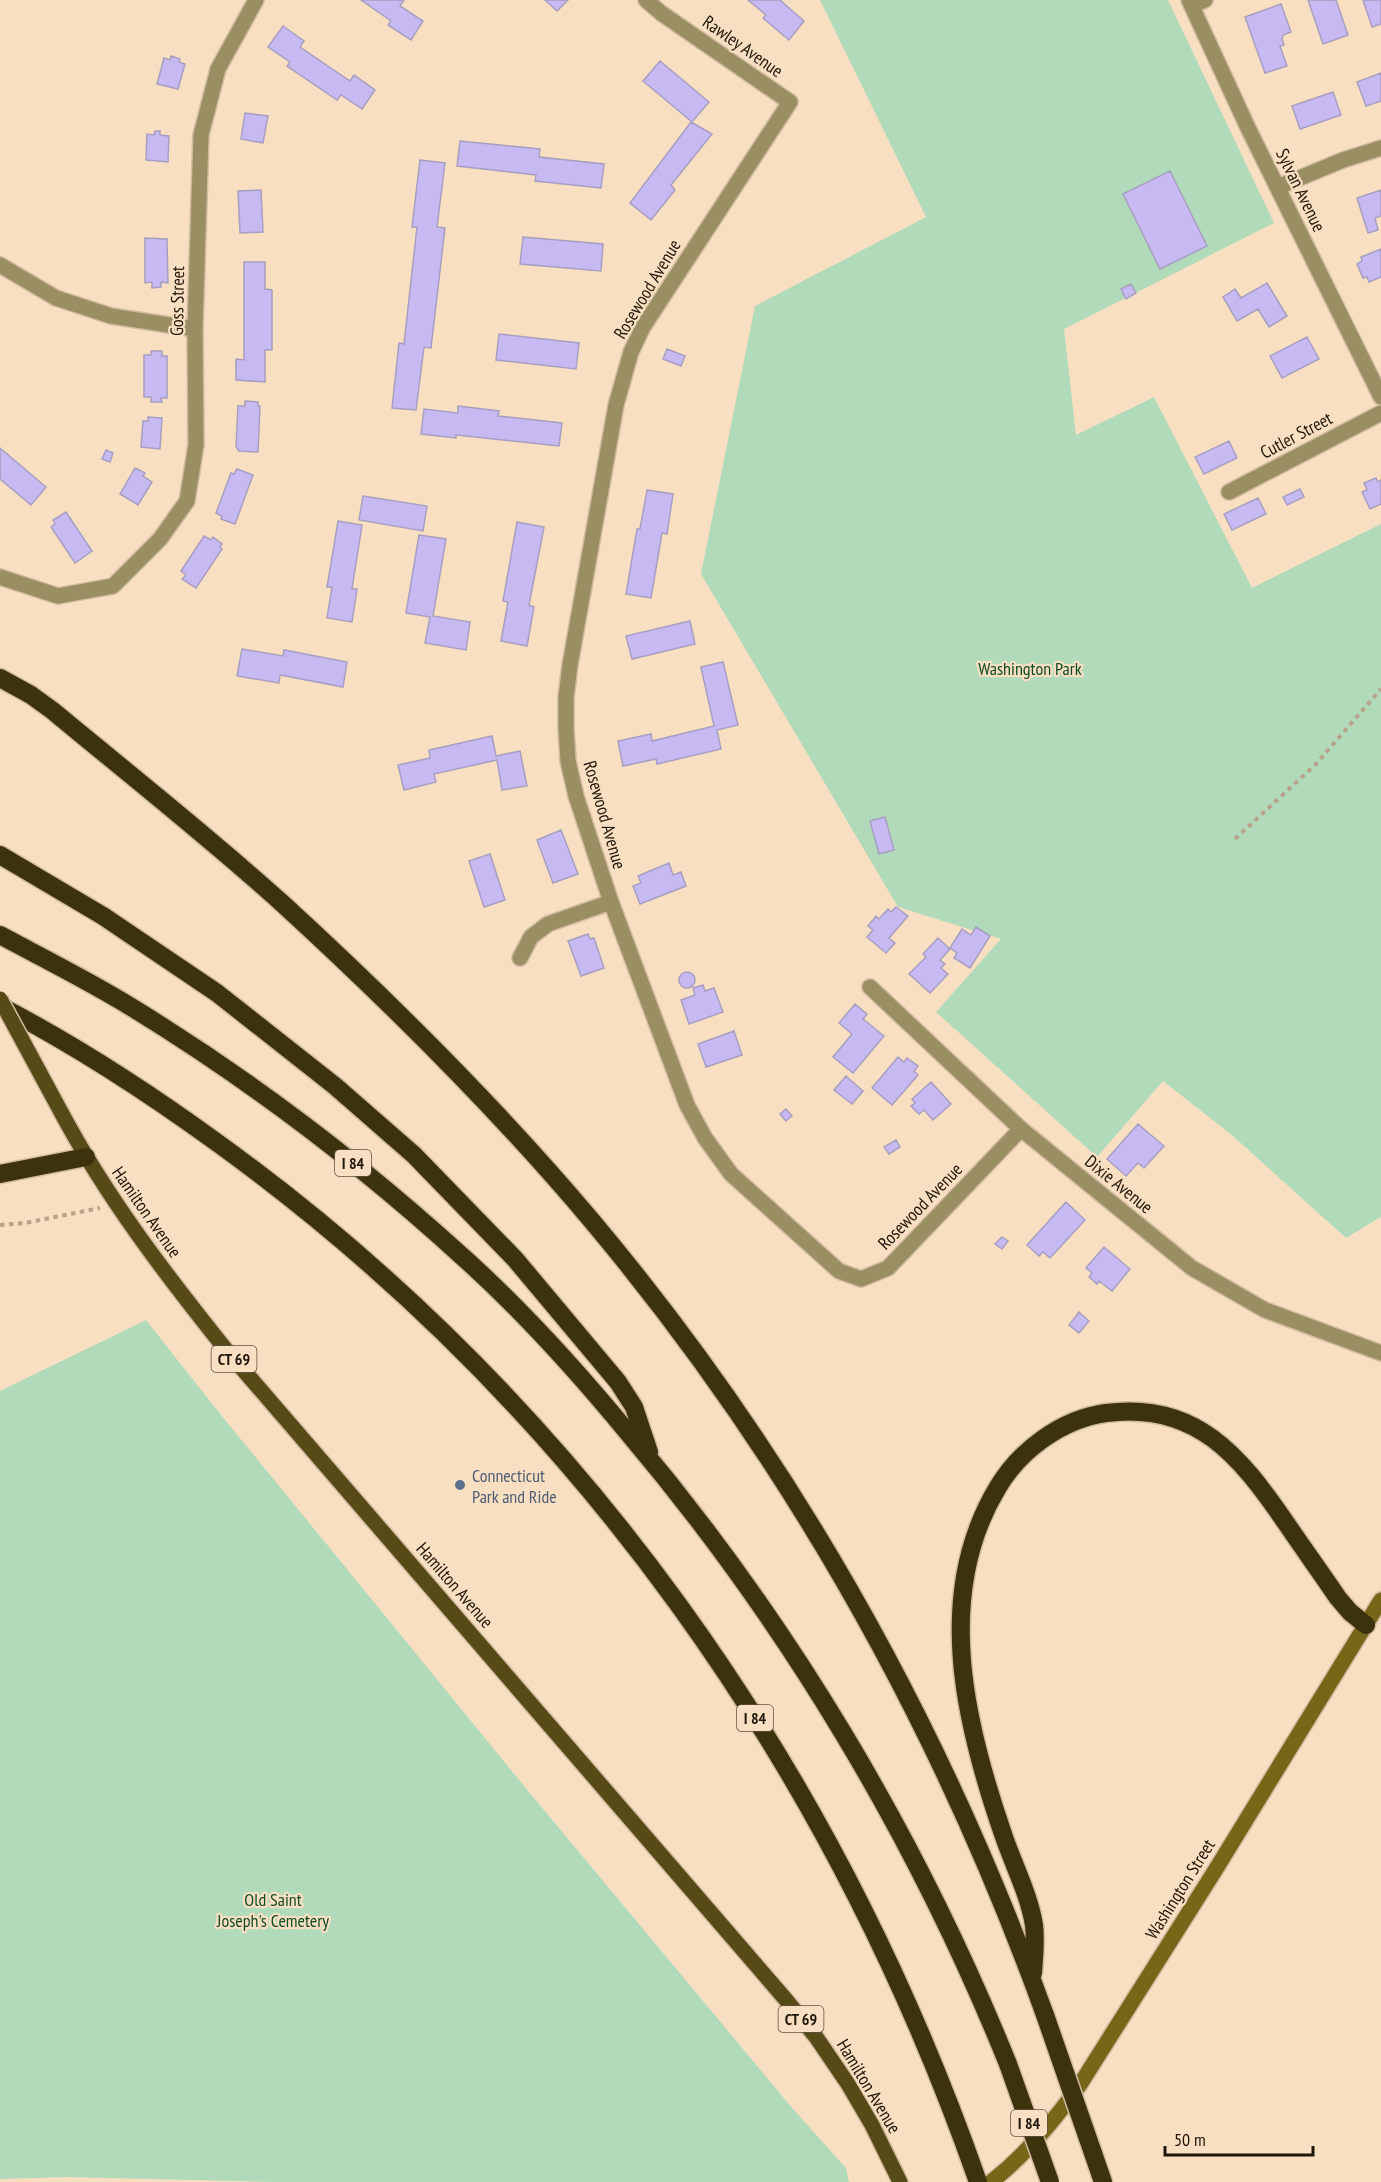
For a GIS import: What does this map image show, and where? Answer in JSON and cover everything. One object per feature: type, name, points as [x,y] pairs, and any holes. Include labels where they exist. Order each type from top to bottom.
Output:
[{"type":"highway","points":[[0,678],[31,695],[62,719],[241,867],[432,1047],[507,1125],[591,1220],[691,1347],[751,1431],[807,1519],[862,1611],[910,1700],[952,1787],[995,1885],[1046,2016],[1103,2182]]},
{"type":"highway","points":[[0,855],[103,916],[218,993],[335,1086],[414,1155],[515,1259],[618,1382],[639,1418],[651,1460]]},
{"type":"highway","name":"I 84","points":[[0,935],[84,980],[164,1028],[258,1091],[351,1162],[439,1236],[501,1293],[573,1369],[651,1460],[757,1597],[842,1730],[932,1897],[973,1982],[1008,2064],[1050,2182]]},
{"type":"highway","name":"I 84","points":[[0,1006],[77,1049],[139,1088],[202,1131],[296,1201],[391,1281],[433,1321],[506,1394],[562,1456],[646,1560],[689,1618],[788,1771],[864,1912],[927,2044],[978,2182]]},
{"type":"highway","points":[[0,1174],[86,1157]]},
{"type":"highway","points":[[1033,1981],[1035,1940],[1032,1915],[1003,1836],[977,1749],[967,1704],[960,1646],[963,1588],[975,1535],[991,1497],[1000,1482],[1019,1460],[1050,1434],[1077,1421],[1102,1414],[1147,1413],[1193,1426],[1217,1440],[1244,1465],[1338,1598],[1366,1625]]},
{"type":"main road","name":"Hamilton Avenue","points":[[0,999],[86,1157],[179,1290],[258,1388],[583,1763],[816,2037],[861,2104],[900,2182]]},
{"type":"main road","name":"Washington Street","points":[[991,2182],[1041,2136],[1081,2083],[1381,1600]]},
{"type":"street","name":"Goss Street","points":[[0,577],[58,596],[113,586],[160,539],[187,501],[196,445],[195,329],[201,135],[218,69],[256,0]]},
{"type":"street","name":"Rawley Avenue","points":[[646,0],[661,13],[790,102]]},
{"type":"street","name":"Sylvan Avenue","points":[[1195,2],[1278,187],[1381,397]]},
{"type":"street","name":"Rosewood Avenue","points":[[790,102],[642,327],[631,352],[616,405],[570,665],[566,703],[568,761],[576,796],[611,902],[687,1105],[705,1138],[730,1174],[839,1272],[861,1279],[888,1268],[1021,1129]]},
{"type":"street","points":[[1278,187],[1343,160],[1381,148]]},
{"type":"street","points":[[0,265],[56,298],[111,315],[195,329]]},
{"type":"street","name":"Cutler Street","points":[[1229,492],[1381,413]]},
{"type":"street","points":[[520,958],[531,937],[548,924],[611,902]]},
{"type":"street","name":"Dixie Avenue","points":[[870,987],[1021,1129],[1192,1268],[1265,1310],[1381,1353]]},
{"type":"path","points":[[1235,839],[1316,764],[1381,689]]},
{"type":"path","points":[[0,1225],[26,1223],[117,1204]]},
{"type":"green space","name":"Washington Park","points":[[820,0],[1168,0],[1274,223],[1064,329],[1076,435],[1154,397],[1252,588],[1381,524],[1381,1217],[1346,1238],[1233,1136],[1163,1081],[1097,1157],[936,1012],[1001,939],[898,907],[701,574],[755,306],[926,217]]},
{"type":"green space","name":"Old Saint Joseph's Cemetery","points":[[146,1320],[529,1792],[793,2109],[846,2168],[849,2182],[273,2182],[66,2177],[0,2179],[0,1391]]},
{"type":"building","points":[[361,0],[404,0],[400,6],[423,21],[411,40],[388,25],[391,21]]},
{"type":"building","points":[[545,0],[568,0],[557,11]]},
{"type":"building","points":[[748,0],[780,0],[804,21],[789,40],[763,18],[766,15]]},
{"type":"building","points":[[1308,0],[1336,0],[1348,35],[1323,44]]},
{"type":"building","points":[[1363,0],[1381,0],[1381,24],[1372,27]]},
{"type":"building","points":[[1281,4],[1291,32],[1283,35],[1284,45],[1280,46],[1287,66],[1265,73],[1245,17]]},
{"type":"building","points":[[283,26],[304,41],[300,47],[350,81],[354,75],[375,90],[362,109],[341,95],[337,100],[287,66],[290,62],[268,47]]},
{"type":"building","points":[[171,56],[180,59],[179,62],[185,64],[178,89],[157,84],[164,58],[170,60]]},
{"type":"building","points":[[660,61],[709,102],[692,122],[643,81]]},
{"type":"building","points":[[1381,73],[1381,101],[1366,106],[1357,82]]},
{"type":"building","points":[[1333,92],[1341,115],[1300,129],[1292,106]]},
{"type":"building","points":[[245,113],[268,116],[263,143],[241,139]]},
{"type":"building","points":[[691,122],[712,134],[671,185],[675,190],[651,220],[630,203]]},
{"type":"building","points":[[155,131],[160,131],[160,135],[169,136],[168,162],[146,160],[147,134],[154,135]]},
{"type":"building","points":[[460,141],[540,149],[539,157],[604,164],[601,188],[535,181],[536,175],[457,166]]},
{"type":"building","points":[[420,160],[445,163],[437,227],[445,228],[431,348],[424,347],[416,410],[392,408],[399,343],[404,344],[417,227],[412,227]]},
{"type":"building","points":[[1170,171],[1207,246],[1160,269],[1123,194]]},
{"type":"building","points":[[261,190],[263,232],[240,233],[238,191]]},
{"type":"building","points":[[1381,190],[1381,216],[1375,218],[1378,230],[1368,233],[1357,198]]},
{"type":"building","points":[[523,237],[603,244],[601,271],[520,264]]},
{"type":"building","points":[[145,238],[167,239],[168,283],[161,282],[161,287],[152,288],[152,282],[145,283]]},
{"type":"building","points":[[1381,249],[1381,277],[1369,282],[1367,277],[1363,278],[1357,264],[1362,261],[1361,257]]},
{"type":"building","points":[[244,262],[265,262],[265,289],[272,290],[272,350],[265,350],[265,382],[236,380],[236,359],[244,360]]},
{"type":"building","points":[[1267,283],[1287,316],[1269,327],[1258,309],[1237,321],[1223,297],[1235,289],[1241,298]]},
{"type":"building","points":[[1131,284],[1136,293],[1126,299],[1121,289]]},
{"type":"building","points":[[499,334],[579,343],[576,369],[496,360]]},
{"type":"building","points":[[1307,337],[1319,359],[1282,378],[1270,356]]},
{"type":"building","points":[[667,349],[685,356],[681,366],[663,359]]},
{"type":"building","points":[[151,351],[162,351],[162,356],[167,356],[167,398],[161,398],[162,402],[151,402],[151,397],[144,397],[144,355],[151,355]]},
{"type":"building","points":[[245,401],[258,402],[260,406],[258,452],[239,451],[236,447],[238,406],[245,406]]},
{"type":"building","points":[[458,406],[499,411],[498,416],[562,423],[559,446],[456,435],[456,438],[421,434],[424,409],[458,413]]},
{"type":"building","points":[[148,417],[162,418],[160,449],[141,447],[143,421],[148,421]]},
{"type":"building","points":[[1229,441],[1237,458],[1204,474],[1195,457]]},
{"type":"building","points":[[0,448],[46,487],[31,505],[0,479]]},
{"type":"building","points":[[106,450],[113,453],[110,462],[102,459]]},
{"type":"building","points":[[135,468],[145,473],[143,476],[152,482],[138,505],[120,494]]},
{"type":"building","points":[[237,469],[253,475],[235,524],[221,519],[222,516],[216,513],[231,473],[234,474]]},
{"type":"building","points":[[1376,478],[1378,482],[1381,480],[1381,504],[1370,509],[1362,492],[1367,490],[1364,483]]},
{"type":"building","points":[[1300,489],[1304,497],[1287,505],[1283,497]]},
{"type":"building","points":[[647,490],[673,494],[667,534],[662,533],[651,598],[626,594],[637,529],[640,529]]},
{"type":"building","points":[[363,496],[427,506],[423,531],[359,520]]},
{"type":"building","points":[[1258,498],[1266,514],[1232,530],[1224,514]]},
{"type":"building","points":[[66,512],[92,551],[75,563],[51,527],[55,524],[53,520]]},
{"type":"building","points":[[338,521],[362,525],[352,589],[357,589],[352,622],[327,618],[332,587],[327,587]]},
{"type":"building","points":[[517,522],[544,527],[529,605],[534,607],[527,646],[501,641],[508,602],[503,601]]},
{"type":"building","points":[[419,535],[446,539],[433,616],[470,622],[466,650],[425,643],[430,617],[406,613]]},
{"type":"building","points":[[204,536],[211,540],[213,537],[222,544],[220,547],[222,549],[196,588],[182,579],[186,575],[181,571]]},
{"type":"building","points":[[690,621],[695,644],[632,659],[626,636]]},
{"type":"building","points":[[242,649],[283,656],[284,650],[347,662],[343,687],[280,675],[279,683],[237,676]]},
{"type":"building","points":[[723,662],[738,725],[717,730],[721,749],[657,764],[656,759],[623,766],[618,741],[651,734],[652,741],[714,726],[701,667]]},
{"type":"building","points":[[492,736],[496,756],[520,751],[527,786],[502,790],[497,760],[434,774],[436,782],[404,790],[398,765],[430,758],[429,750]]},
{"type":"building","points":[[885,817],[894,850],[879,854],[870,821]]},
{"type":"building","points":[[561,830],[578,874],[553,883],[537,840]]},
{"type":"building","points":[[490,854],[505,900],[484,907],[469,861]]},
{"type":"building","points":[[669,863],[673,875],[681,872],[686,886],[640,904],[633,886],[641,883],[638,876]]},
{"type":"building","points":[[896,907],[908,916],[889,938],[895,943],[886,953],[867,937],[873,930],[868,926],[876,916],[879,919],[888,909],[891,912]]},
{"type":"building","points":[[976,927],[990,936],[970,968],[954,958],[957,953],[950,948],[962,929],[971,935]]},
{"type":"building","points":[[588,934],[590,939],[594,938],[604,968],[581,976],[568,941]]},
{"type":"building","points":[[938,938],[950,949],[940,960],[945,964],[941,968],[948,974],[930,993],[909,974],[926,957],[923,954]]},
{"type":"building","points":[[687,972],[693,974],[695,980],[693,986],[687,988],[681,986],[679,980],[681,974]]},
{"type":"building","points":[[703,985],[705,991],[714,988],[723,1012],[689,1024],[681,1000],[695,995],[693,988]]},
{"type":"building","points":[[855,1004],[867,1014],[863,1019],[884,1036],[853,1073],[833,1057],[852,1034],[839,1023]]},
{"type":"building","points":[[734,1031],[742,1055],[706,1067],[698,1044]]},
{"type":"building","points":[[898,1057],[904,1062],[907,1058],[918,1066],[914,1071],[918,1075],[892,1105],[872,1088]]},
{"type":"building","points":[[846,1076],[863,1091],[852,1104],[834,1090]]},
{"type":"building","points":[[931,1082],[951,1104],[933,1120],[924,1110],[919,1114],[911,1106],[915,1103],[912,1099]]},
{"type":"building","points":[[786,1109],[792,1116],[786,1121],[780,1114]]},
{"type":"building","points":[[1138,1124],[1164,1146],[1144,1168],[1138,1163],[1126,1176],[1107,1159]]},
{"type":"building","points":[[896,1140],[900,1147],[889,1154],[884,1147]]},
{"type":"building","points":[[1066,1202],[1085,1220],[1050,1258],[1043,1252],[1039,1256],[1027,1245]]},
{"type":"building","points":[[1002,1237],[1008,1241],[1002,1249],[995,1244]]},
{"type":"building","points":[[1104,1247],[1130,1269],[1112,1291],[1099,1281],[1097,1284],[1089,1277],[1092,1273],[1086,1268]]},
{"type":"building","points":[[1079,1312],[1089,1321],[1079,1333],[1069,1325]]},
{"type":"place","name":"Connecticut Park and Ride","points":[[460,1485]]}]
